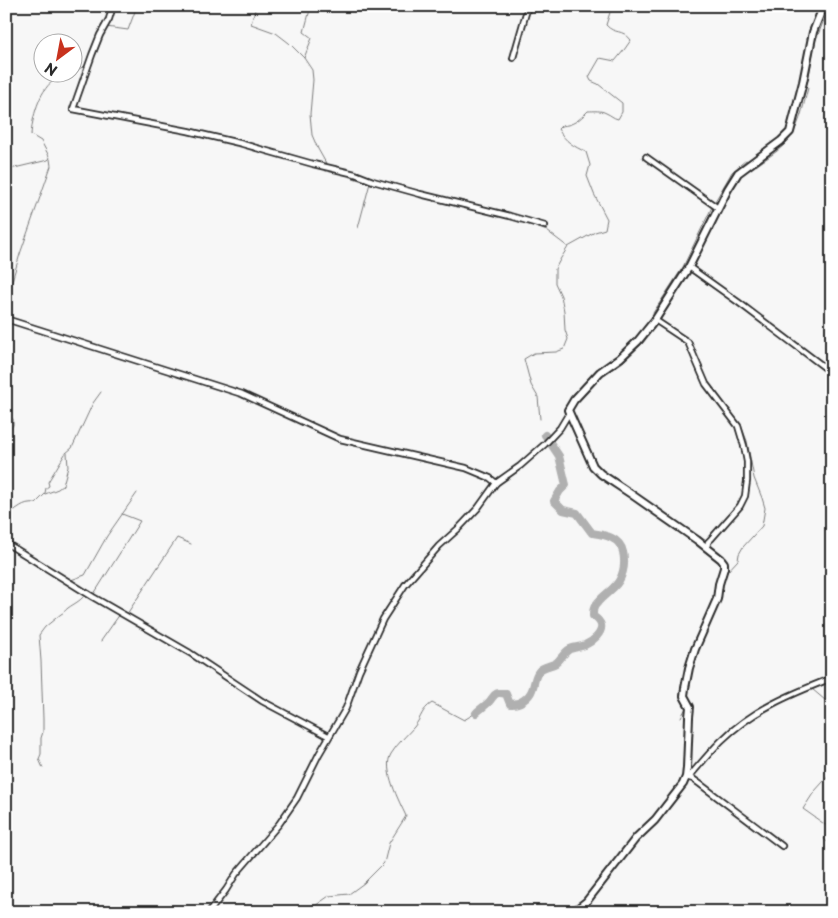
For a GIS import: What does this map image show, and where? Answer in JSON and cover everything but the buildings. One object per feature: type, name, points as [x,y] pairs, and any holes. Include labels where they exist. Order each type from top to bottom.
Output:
[{"type":"main road","points":[[573,912],[586,902],[636,838],[665,809],[686,778],[690,707],[684,696],[685,688],[695,649],[717,599],[724,563],[708,548],[601,474],[593,466],[568,410],[574,400],[600,372],[620,358],[638,341],[655,320],[688,268],[738,173],[790,132],[803,82],[812,32],[825,6]]},
{"type":"street","points":[[113,6],[92,55],[73,109],[188,131],[239,143],[356,174],[373,181],[420,194],[545,226]]},
{"type":"street","points":[[513,58],[528,6]]},
{"type":"street","points":[[646,157],[718,208]]},
{"type":"street","points":[[688,268],[738,302],[832,373]]},
{"type":"street","points":[[6,319],[242,394],[340,439],[466,468],[490,478],[496,483]]},
{"type":"street","points":[[655,320],[688,342],[706,384],[738,426],[744,446],[747,462],[747,488],[745,496],[740,506],[708,542],[708,548]]},
{"type":"street","points":[[209,912],[236,874],[279,824],[297,798],[328,736],[346,708],[359,671],[383,619],[405,585],[478,508],[496,483],[520,466],[545,444],[560,428],[569,413]]},
{"type":"street","points":[[6,543],[190,654],[262,701],[328,736]]},
{"type":"street","points":[[686,778],[690,776],[722,739],[751,715],[778,700],[832,678]]},
{"type":"street","points":[[686,778],[700,784],[782,846]]},
{"type":"waterway","points":[[92,62],[106,27],[128,30],[137,6]]},
{"type":"waterway","points":[[256,6],[251,24],[276,33],[304,58]]},
{"type":"waterway","points":[[311,6],[304,32],[312,38],[304,58],[312,70],[310,114],[312,135],[327,165],[350,170]]},
{"type":"waterway","points":[[540,419],[538,397],[531,385],[524,359],[534,353],[556,352],[564,349],[568,339],[565,330],[561,296],[555,283],[555,269],[568,247],[595,232],[605,229],[607,219],[587,176],[590,165],[586,152],[570,143],[558,129],[561,126],[569,125],[576,121],[588,111],[602,111],[618,119],[622,112],[622,103],[598,84],[591,81],[589,77],[600,58],[615,61],[631,40],[625,34],[612,30],[606,25],[612,6]]},
{"type":"waterway","points":[[808,81],[815,42],[831,6]]},
{"type":"waterway","points":[[6,170],[50,158],[41,141],[31,135],[40,98],[52,82]]},
{"type":"waterway","points":[[755,165],[778,151],[789,139],[800,118],[808,88]]},
{"type":"waterway","points":[[6,301],[20,254],[51,166],[50,159]]},
{"type":"waterway","points":[[714,203],[732,172],[746,160],[748,161]]},
{"type":"waterway","points":[[352,176],[353,178],[370,183],[358,228]]},
{"type":"waterway","points":[[454,204],[522,222],[547,231],[568,247]]},
{"type":"waterway","points":[[653,313],[683,267],[712,207]]},
{"type":"waterway","points":[[690,272],[801,352]]},
{"type":"waterway","points":[[604,375],[623,362],[643,343],[657,324]]},
{"type":"waterway","points":[[819,366],[832,376]]},
{"type":"waterway","points":[[710,386],[720,398]]},
{"type":"waterway","points":[[66,453],[72,448],[93,403],[101,392]]},
{"type":"waterway","points":[[6,435],[13,425],[13,419],[9,415]]},
{"type":"waterway","points":[[722,586],[727,572],[738,560],[743,547],[762,526],[765,508],[754,478],[747,441],[742,428],[733,415]]},
{"type":"waterway","points":[[476,713],[497,693],[506,694],[510,704],[523,700],[531,693],[536,676],[541,669],[556,663],[570,649],[591,642],[601,628],[599,621],[593,616],[594,607],[616,584],[623,572],[624,557],[619,543],[607,536],[592,533],[577,513],[563,510],[554,501],[566,485],[559,456],[545,435]]},
{"type":"waterway","points":[[6,514],[27,503],[36,503],[45,494],[63,485],[68,467],[67,453]]},
{"type":"waterway","points":[[45,493],[46,488],[49,486],[48,482],[65,454]]},
{"type":"waterway","points":[[71,580],[85,575],[107,536],[137,493]]},
{"type":"waterway","points":[[88,593],[90,591],[94,594],[140,521],[122,514]]},
{"type":"waterway","points":[[125,613],[127,614],[177,538],[191,544]]},
{"type":"waterway","points":[[43,768],[39,759],[43,732],[39,635],[45,627],[85,595]]},
{"type":"waterway","points":[[711,621],[719,602]]},
{"type":"waterway","points":[[101,641],[120,614]]},
{"type":"waterway","points":[[697,653],[701,643]]},
{"type":"waterway","points":[[830,677],[832,671]]},
{"type":"waterway","points":[[688,697],[690,681]]},
{"type":"waterway","points":[[819,685],[827,682]]},
{"type":"waterway","points":[[805,691],[811,689]]},
{"type":"waterway","points":[[812,689],[832,706]]},
{"type":"waterway","points":[[311,912],[312,908],[329,896],[349,894],[364,883],[384,863],[389,843],[406,816],[392,785],[389,760],[393,750],[414,727],[426,708],[432,703],[464,720],[474,714]]},
{"type":"waterway","points":[[681,717],[686,708]]},
{"type":"waterway","points":[[693,777],[717,748],[753,718]]},
{"type":"waterway","points":[[832,772],[814,792],[803,809],[830,828],[831,830],[824,839],[832,845]]},
{"type":"waterway","points":[[663,814],[689,781]]},
{"type":"waterway","points":[[6,827],[12,830]]},
{"type":"waterway","points":[[628,853],[645,834]]}]
